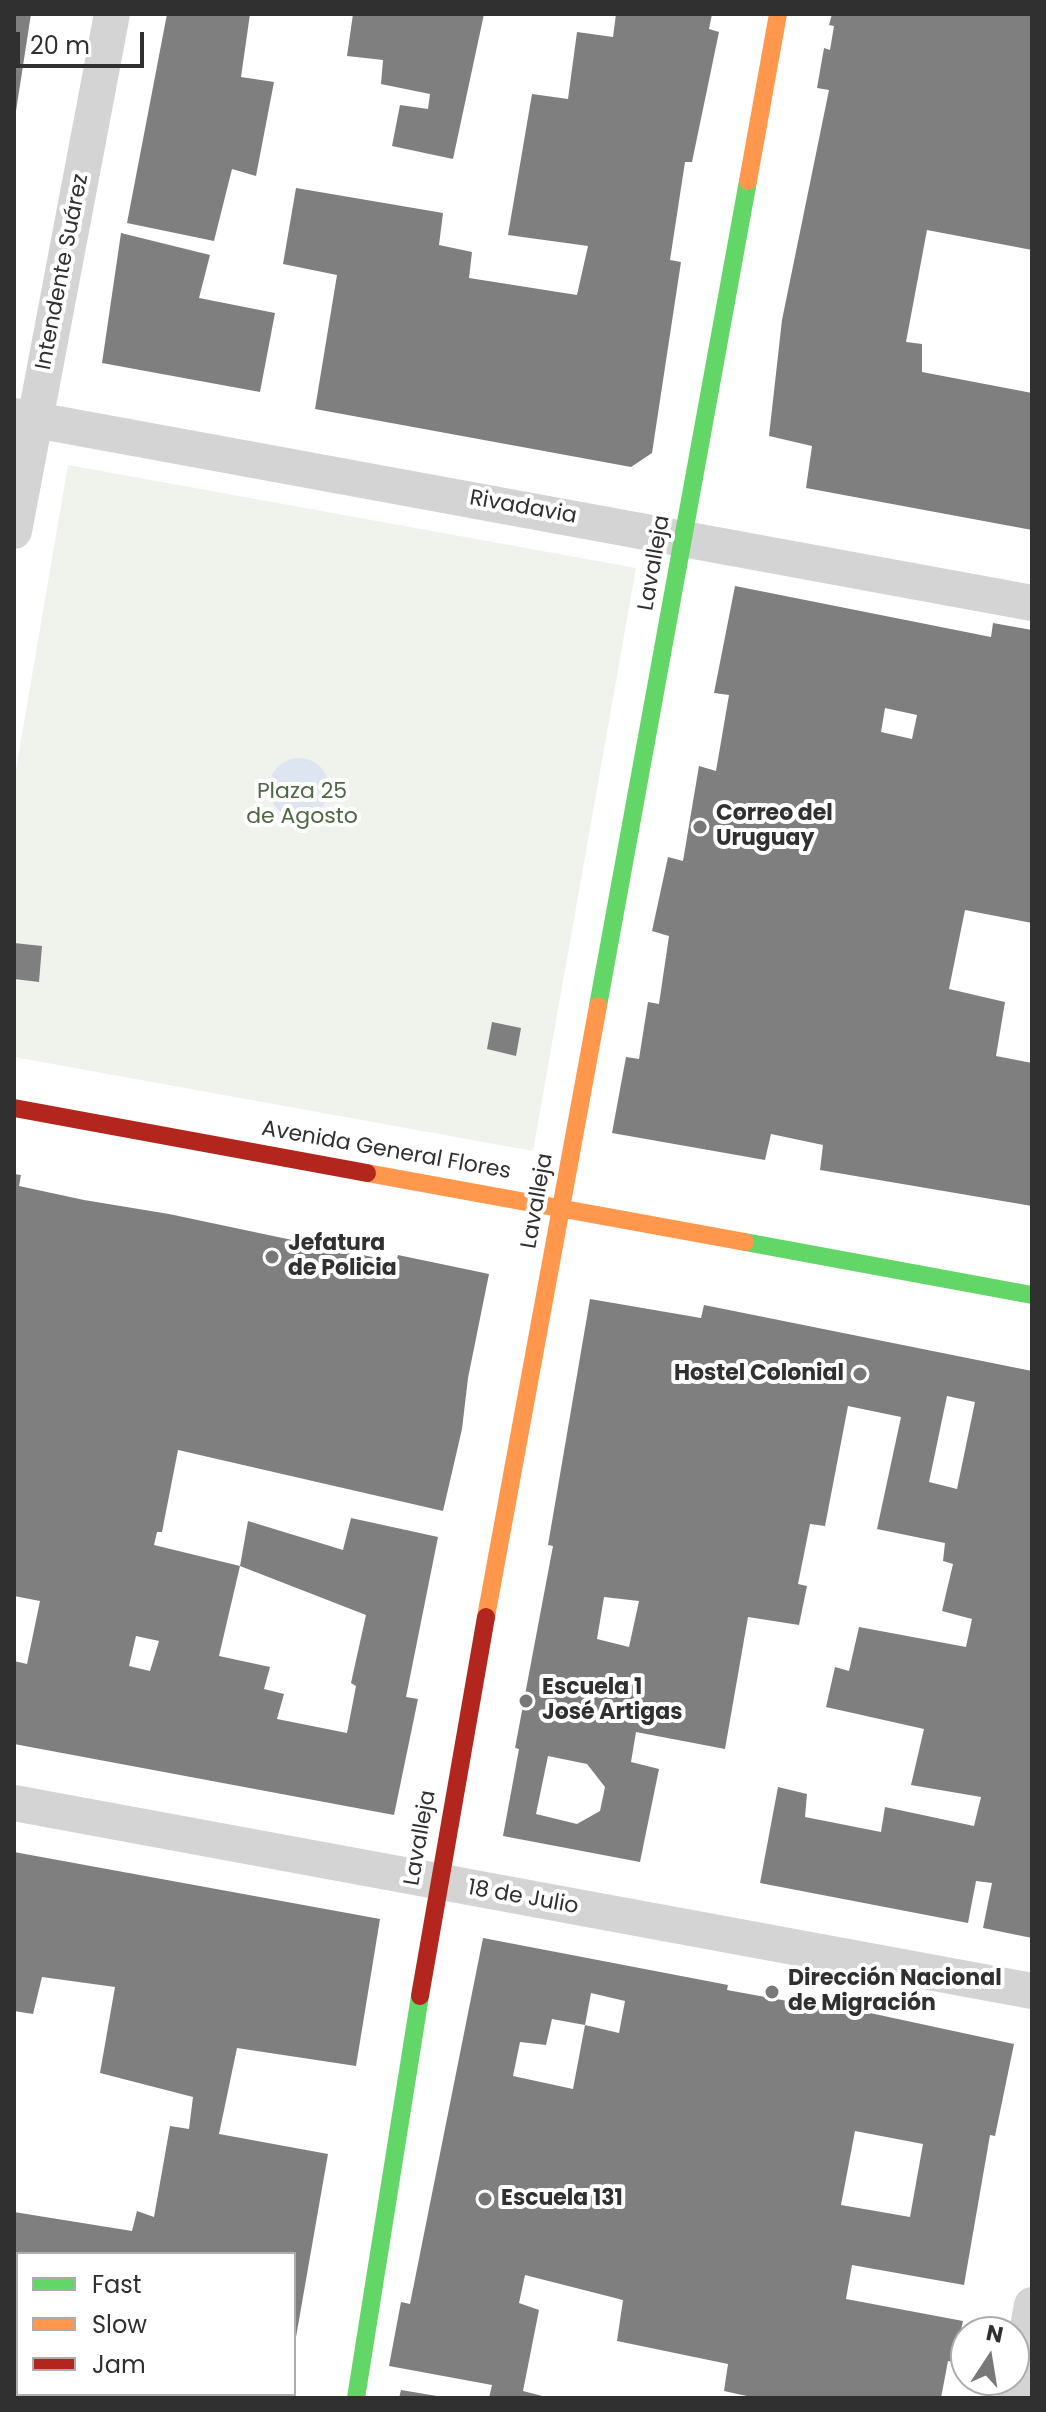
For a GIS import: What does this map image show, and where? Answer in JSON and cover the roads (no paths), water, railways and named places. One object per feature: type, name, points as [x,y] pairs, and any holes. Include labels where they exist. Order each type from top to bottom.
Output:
[{"type":"street","name":"Intendente Suárez","points":[[14,531],[24,418],[112,14]]},
{"type":"street","name":"Lavalleja","points":[[356,2398],[438,1882],[778,14]]},
{"type":"street","name":"Rivadavia","points":[[24,418],[1032,603]]},
{"type":"street","name":"Avenida General Flores","points":[[14,1108],[1032,1295]]},
{"type":"street","name":"18 de Julio","points":[[14,1803],[1032,1991]]},
{"type":"street","points":[[1015,2398],[1032,2305]]},
{"type":"place","name":"Correo del Uruguay","points":[[700,827]]},
{"type":"place","name":"Jefatura de Policia","points":[[272,1257]]},
{"type":"place","name":"Hostel Colonial","points":[[860,1374]]},
{"type":"place","name":"Escuela 1 José Artigas","points":[[526,1701]]},
{"type":"place","name":"Dirección Nacional de Migración","points":[[772,1992]]},
{"type":"place","name":"Escuela 131","points":[[485,2199]]},
{"type":"park label","name":"Plaza 25 de Agosto","points":[[302,804]]}]
